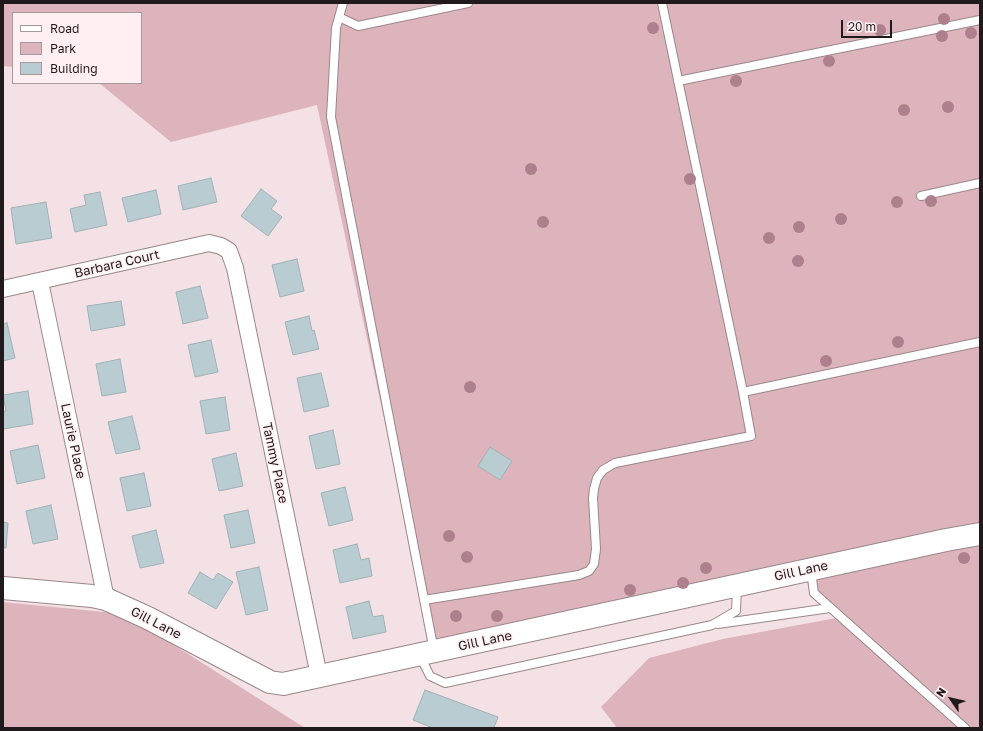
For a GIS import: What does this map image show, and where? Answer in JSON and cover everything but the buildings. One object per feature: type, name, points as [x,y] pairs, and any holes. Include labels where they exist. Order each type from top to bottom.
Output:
[{"type":"street","name":"Barbara Court","points":[[3,290],[209,244],[221,246],[229,251]]},
{"type":"street","name":"Tammy Place","points":[[229,251],[236,275],[319,676]]},
{"type":"street","name":"Laurie Place","points":[[40,282],[106,599]]},
{"type":"street","name":"Gill Lane","points":[[3,588],[92,596],[106,599],[148,618],[270,682],[283,684],[811,569],[980,534]]},
{"type":"lane","points":[[343,3],[336,28],[331,117],[424,600],[430,676],[445,682],[712,625],[830,608]]},
{"type":"lane","points":[[339,17],[358,26],[468,3]]},
{"type":"lane","points":[[424,600],[579,575],[589,571],[594,564],[596,549],[593,498],[594,489],[597,478],[604,470],[615,464],[751,436],[662,3]]},
{"type":"lane","points":[[678,81],[980,20]]},
{"type":"lane","points":[[920,196],[980,183]]},
{"type":"lane","points":[[743,392],[980,342]]},
{"type":"lane","points":[[811,569],[814,593],[964,728]]},
{"type":"lane","points":[[712,625],[736,611],[737,586]]},
{"type":"green space","points":[[3,3],[980,3],[980,728],[617,728],[601,707],[649,658],[723,639],[847,616],[799,574],[434,652],[317,105],[171,142],[100,84],[142,84],[142,12],[12,12],[12,67],[3,66]]},
{"type":"green space","points":[[3,602],[125,614],[305,728],[3,728]]}]
